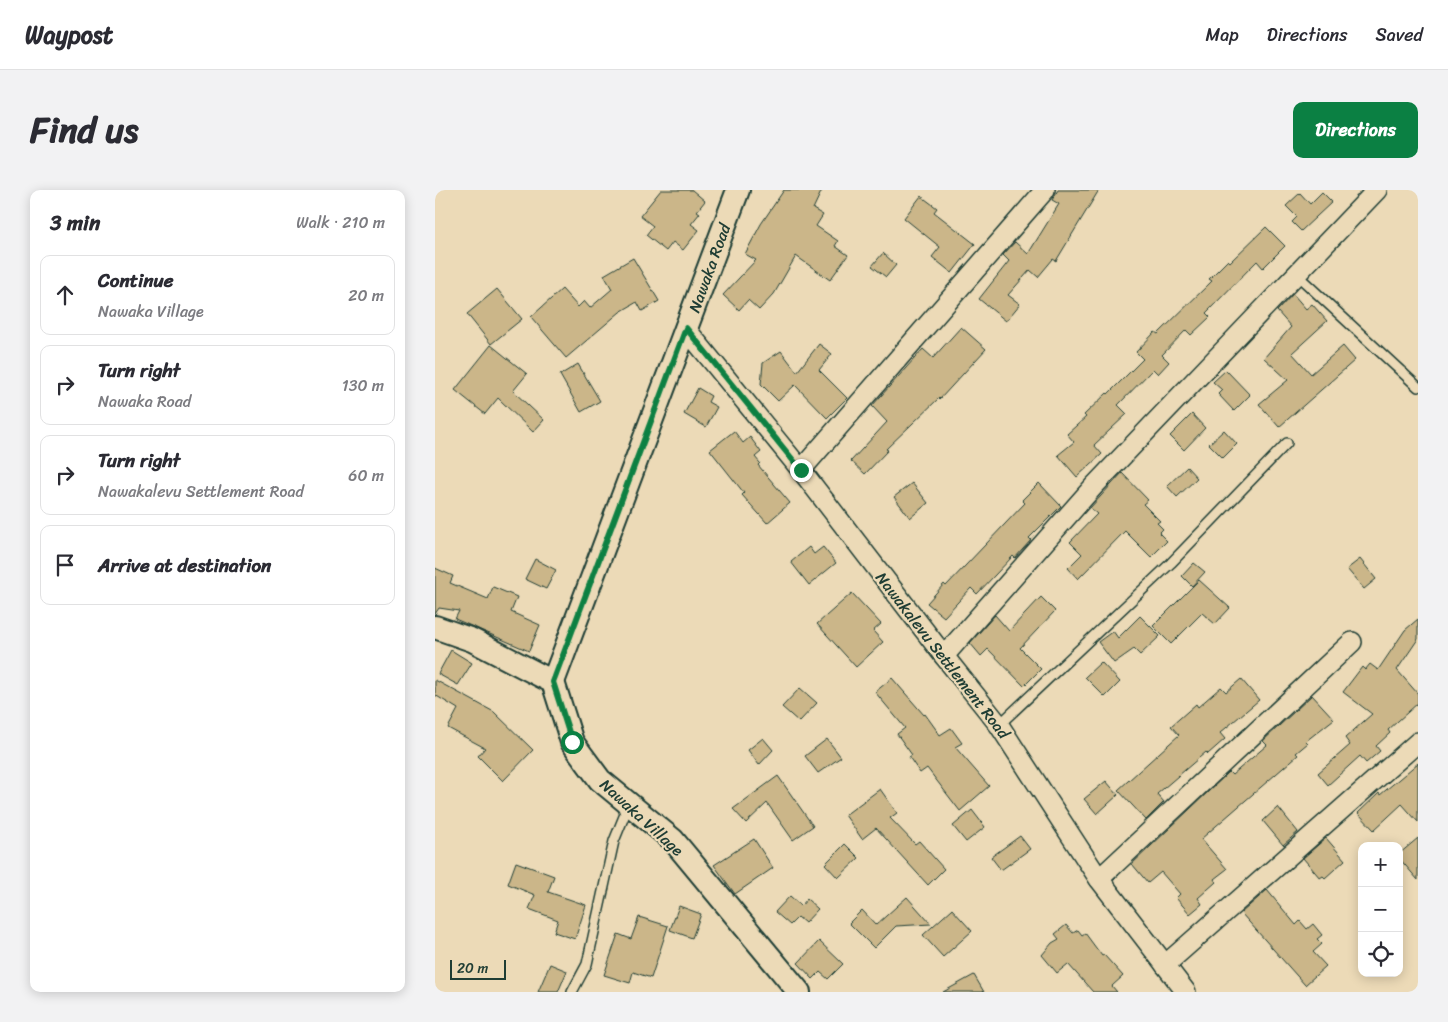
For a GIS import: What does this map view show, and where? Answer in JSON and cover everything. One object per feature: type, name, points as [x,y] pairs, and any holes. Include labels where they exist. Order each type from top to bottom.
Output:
[{"type":"street","name":"Nawaka Road","points":[[553,682],[738,190]]},
{"type":"street","points":[[801,470],[1045,190]]},
{"type":"street","points":[[944,656],[1094,486],[1377,190]]},
{"type":"street","name":"Nawakalevu Settlement Road","points":[[686,328],[801,470],[999,725],[1099,879],[1186,992]]},
{"type":"street","points":[[435,627],[472,640],[553,682]]},
{"type":"street","points":[[1099,879],[1352,642]]},
{"type":"street","name":"Nawaka Village","points":[[553,682],[572,742],[600,780],[673,840],[799,992]]},
{"type":"street","points":[[1165,964],[1418,742]]},
{"type":"lane","points":[[1296,274],[1418,387]]},
{"type":"lane","points":[[999,725],[1171,564],[1287,443]]},
{"type":"lane","points":[[572,992],[587,964],[614,841],[625,814],[621,797]]},
{"type":"building","points":[[661,190],[692,190],[705,201],[697,211],[700,213],[691,224],[699,230],[683,250],[673,242],[666,251],[646,235],[653,226],[640,216]]},
{"type":"building","points":[[784,190],[822,190],[813,209],[823,215],[816,226],[838,241],[835,246],[848,255],[830,280],[796,256],[774,294],[759,310],[748,300],[739,310],[723,295],[756,260],[745,254],[761,224]]},
{"type":"building","points":[[1058,190],[1099,190],[1056,261],[1053,259],[1038,277],[1030,270],[1008,295],[1020,304],[1006,321],[979,299],[1009,261],[1003,255],[1015,242],[1028,254],[1059,204],[1052,200]]},
{"type":"building","points":[[1322,192],[1332,202],[1301,231],[1292,222],[1297,217],[1286,206],[1300,193],[1310,204]]},
{"type":"building","points":[[921,196],[937,208],[934,212],[975,244],[952,273],[932,257],[940,247],[904,218]]},
{"type":"building","points":[[1266,227],[1285,246],[1263,268],[1257,261],[1206,313],[1210,317],[1191,335],[1186,330],[1162,355],[1169,362],[1158,374],[1153,369],[1118,405],[1127,414],[1094,445],[1102,454],[1077,477],[1058,455],[1074,442],[1067,434],[1086,417],[1084,415],[1143,359],[1136,352],[1155,332],[1158,334],[1212,281],[1209,279],[1228,260],[1230,262]]},
{"type":"building","points":[[883,253],[896,265],[886,277],[872,266]]},
{"type":"building","points":[[633,258],[659,301],[642,311],[637,302],[620,312],[566,358],[531,317],[562,289],[578,307],[584,301],[590,308],[612,289],[604,275]]},
{"type":"building","points":[[497,289],[522,319],[491,344],[467,314]]},
{"type":"building","points":[[1293,294],[1306,309],[1312,304],[1327,321],[1292,353],[1311,374],[1343,346],[1355,360],[1279,427],[1259,404],[1288,380],[1264,358],[1291,327],[1277,311]]},
{"type":"building","points":[[961,327],[986,349],[940,399],[886,449],[888,450],[865,474],[851,461],[887,422],[872,406],[923,349],[933,358]]},
{"type":"building","points":[[819,344],[832,354],[819,370],[847,398],[827,418],[795,385],[778,401],[761,384],[763,363],[781,351],[797,372]]},
{"type":"building","points":[[491,345],[527,374],[513,391],[544,420],[533,432],[498,398],[485,414],[455,390]]},
{"type":"building","points":[[578,364],[600,401],[581,412],[560,375]]},
{"type":"building","points":[[1226,370],[1250,395],[1234,411],[1218,394],[1222,390],[1213,382]]},
{"type":"building","points":[[698,388],[711,396],[708,402],[717,407],[706,427],[684,414]]},
{"type":"building","points":[[1192,414],[1205,428],[1184,450],[1170,436]]},
{"type":"building","points":[[1224,430],[1237,444],[1223,458],[1209,444]]},
{"type":"building","points":[[734,431],[743,443],[750,437],[761,452],[755,457],[760,463],[758,465],[790,503],[767,523],[742,495],[744,493],[710,450]]},
{"type":"building","points":[[1187,467],[1197,478],[1177,497],[1167,486]]},
{"type":"building","points":[[1122,473],[1148,500],[1143,504],[1160,521],[1157,523],[1163,529],[1159,533],[1167,541],[1151,557],[1125,531],[1078,579],[1068,568],[1082,554],[1070,542],[1097,514],[1090,508]]},
{"type":"building","points":[[912,483],[928,503],[910,518],[894,497]]},
{"type":"building","points":[[1039,483],[1061,506],[1029,538],[1031,540],[1015,558],[1013,556],[977,594],[971,588],[944,617],[927,603],[944,584],[946,586],[1025,503],[1022,500]]},
{"type":"building","points":[[809,547],[814,554],[823,547],[836,563],[809,585],[791,562]]},
{"type":"building","points":[[535,559],[556,570],[546,589],[525,579]]},
{"type":"building","points":[[1360,559],[1376,579],[1364,589],[1347,569]]},
{"type":"building","points":[[1194,563],[1205,572],[1192,586],[1182,576]]},
{"type":"building","points":[[435,568],[453,576],[450,583],[488,599],[493,587],[517,597],[511,612],[540,625],[529,651],[455,619],[459,611],[439,608],[435,614]]},
{"type":"building","points":[[1199,580],[1230,608],[1215,624],[1202,613],[1171,644],[1153,626]]},
{"type":"building","points":[[852,593],[881,624],[873,631],[883,642],[856,667],[817,624]]},
{"type":"building","points":[[1041,597],[1055,611],[1020,648],[1041,669],[1024,686],[988,649],[981,656],[970,643],[995,615],[1009,631]]},
{"type":"building","points":[[1140,616],[1160,636],[1140,655],[1134,649],[1114,663],[1098,642],[1113,631],[1118,638]]},
{"type":"building","points":[[1418,619],[1418,639],[1397,670],[1418,694],[1418,703],[1388,730],[1390,733],[1376,746],[1380,751],[1366,763],[1360,756],[1328,785],[1318,773],[1350,745],[1345,738],[1372,714],[1343,692],[1362,667],[1365,670],[1370,664],[1378,670],[1405,630]]},
{"type":"building","points":[[451,650],[472,663],[458,685],[438,674]]},
{"type":"building","points":[[1101,662],[1120,682],[1105,697],[1085,677]]},
{"type":"building","points":[[892,678],[925,714],[940,735],[951,728],[962,743],[955,747],[989,786],[960,811],[927,768],[920,773],[909,757],[912,755],[897,734],[905,728],[875,692]]},
{"type":"building","points":[[1241,679],[1259,700],[1220,733],[1225,739],[1208,754],[1206,752],[1157,794],[1164,802],[1146,820],[1118,790],[1179,735],[1171,726],[1196,704],[1198,707],[1221,687],[1226,692]]},
{"type":"building","points":[[435,680],[494,712],[533,750],[503,781],[478,756],[485,748],[448,728],[458,709],[435,695]]},
{"type":"building","points":[[800,688],[817,703],[799,722],[782,707]]},
{"type":"building","points":[[1312,695],[1334,719],[1306,741],[1308,743],[1296,753],[1298,755],[1201,839],[1227,869],[1214,879],[1216,882],[1198,898],[1202,904],[1190,914],[1176,898],[1180,894],[1161,872],[1148,883],[1132,864],[1229,772],[1232,775],[1267,745],[1263,741]]},
{"type":"building","points":[[763,738],[773,750],[759,765],[748,750]]},
{"type":"building","points":[[827,739],[841,757],[818,773],[805,756]]},
{"type":"building","points":[[1418,763],[1418,822],[1402,804],[1374,830],[1358,813],[1379,793],[1380,795]]},
{"type":"building","points":[[778,776],[813,826],[793,840],[767,803],[746,823],[733,809]]},
{"type":"building","points":[[1106,781],[1118,795],[1097,814],[1084,799]]},
{"type":"building","points":[[880,789],[897,813],[890,818],[915,844],[919,841],[944,869],[928,885],[876,828],[862,839],[845,815]]},
{"type":"building","points":[[1278,807],[1298,832],[1283,845],[1263,821]]},
{"type":"building","points":[[972,810],[985,827],[966,842],[953,826]]},
{"type":"building","points":[[1020,836],[1030,849],[1001,870],[991,857]]},
{"type":"building","points":[[1326,838],[1345,860],[1325,878],[1323,876],[1320,878],[1303,858]]},
{"type":"building","points":[[1418,838],[1418,880],[1403,863],[1403,851]]},
{"type":"building","points":[[754,839],[773,868],[735,894],[714,865]]},
{"type":"building","points":[[845,844],[859,858],[838,878],[825,864]]},
{"type":"building","points":[[516,862],[554,876],[548,892],[586,905],[575,939],[554,932],[558,920],[529,909],[535,895],[508,884]]},
{"type":"building","points":[[1267,890],[1296,925],[1300,921],[1307,929],[1313,924],[1322,935],[1317,939],[1322,944],[1313,952],[1326,966],[1305,985],[1241,913]]},
{"type":"building","points":[[790,896],[801,906],[807,899],[818,909],[805,923],[798,917],[790,925],[775,912]]},
{"type":"building","points":[[907,897],[931,924],[896,926],[874,948],[849,923],[862,910],[876,925]]},
{"type":"building","points":[[679,906],[701,914],[692,938],[670,930]]},
{"type":"building","points":[[952,909],[972,931],[943,957],[923,935]]},
{"type":"building","points":[[639,917],[668,926],[651,978],[633,972],[630,983],[604,975],[618,934],[631,939]]},
{"type":"building","points":[[1066,925],[1073,933],[1078,930],[1082,935],[1085,933],[1102,956],[1104,955],[1123,976],[1112,986],[1117,992],[1093,992],[1068,964],[1057,973],[1042,955],[1052,943],[1059,939],[1055,934]]},
{"type":"building","points":[[819,941],[843,964],[828,979],[820,972],[813,979],[798,963]]},
{"type":"building","points":[[550,964],[567,971],[558,992],[538,992]]},
{"type":"building","points":[[974,975],[984,992],[943,992]]},
{"type":"route","points":[[572,742],[553,682],[686,328],[801,470]]}]
